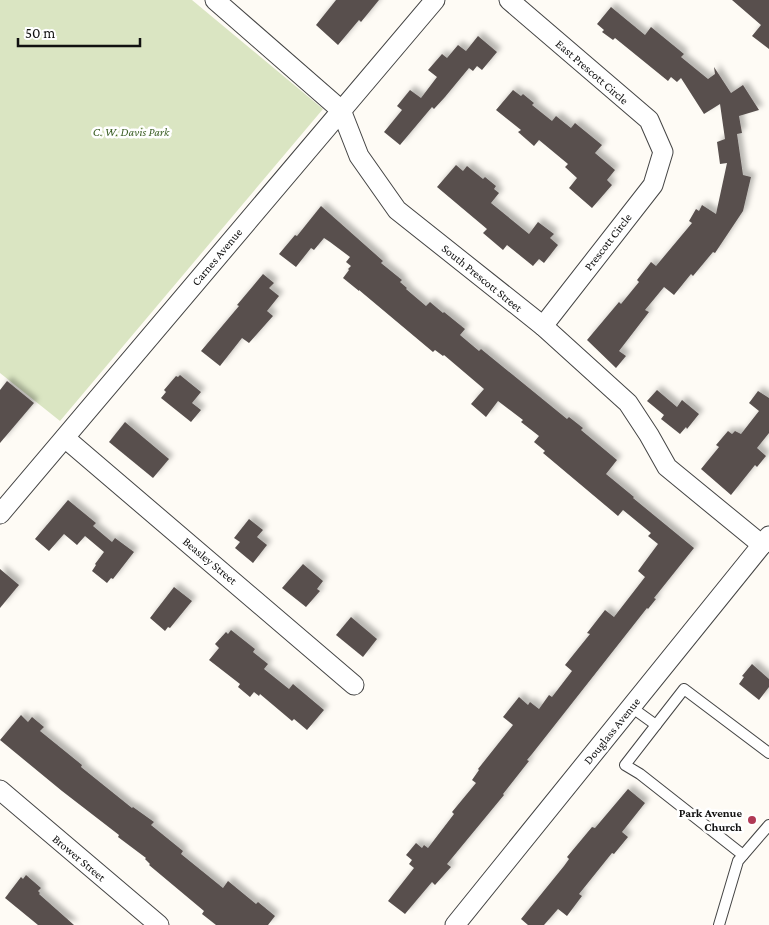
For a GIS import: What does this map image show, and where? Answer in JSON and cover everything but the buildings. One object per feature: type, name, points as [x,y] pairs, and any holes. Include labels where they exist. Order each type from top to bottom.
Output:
[{"type":"street","name":"South Prescott Street","points":[[215,0],[341,110],[359,156],[397,210],[543,326],[628,403],[667,467],[766,540]]},
{"type":"street","name":"Carnes Avenue","points":[[0,514],[435,0]]},
{"type":"street","name":"East Prescott Circle","points":[[509,0],[648,120],[663,152]]},
{"type":"street","name":"Prescott Circle","points":[[543,326],[653,185],[663,152]]},
{"type":"street","name":"Beasley Street","points":[[65,438],[354,685]]},
{"type":"street","name":"Douglass Avenue","points":[[455,925],[766,540]]},
{"type":"street","name":"Brower Street","points":[[0,790],[159,925]]},
{"type":"lane","points":[[743,855],[625,764],[684,689],[769,753]]},
{"type":"lane","points":[[631,708],[656,725]]},
{"type":"lane","points":[[720,925],[738,861],[769,825]]},
{"type":"green space","name":"C. W. Davis Park","points":[[0,0],[192,0],[323,109],[60,421],[0,373]]},
{"type":"place","name":"Park Avenue Church","points":[[752,820]]}]
